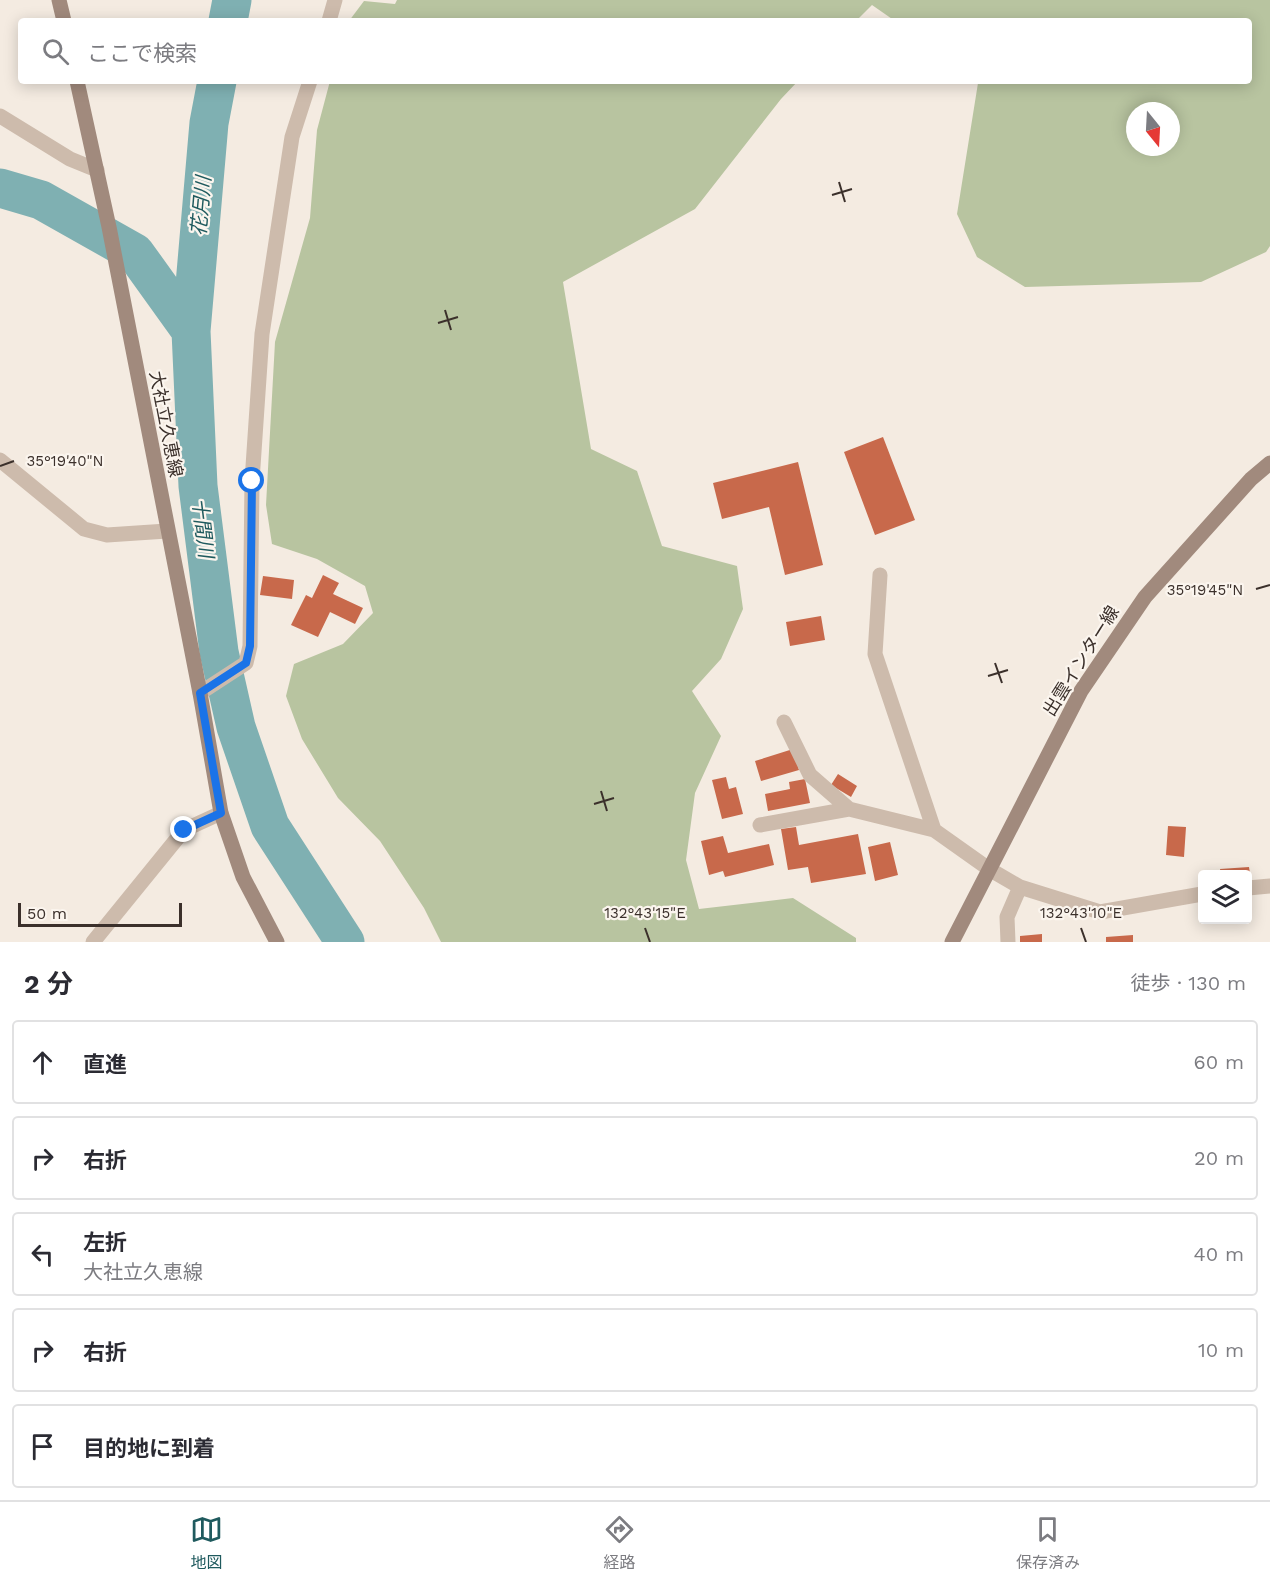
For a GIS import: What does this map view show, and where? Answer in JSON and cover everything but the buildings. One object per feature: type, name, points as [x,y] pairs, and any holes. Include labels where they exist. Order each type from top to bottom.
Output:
[{"type":"main road","points":[[59,0],[63,18]]},
{"type":"main road","name":"大社立久恵線","points":[[78,84],[109,227],[200,693],[221,813],[243,877],[278,942]]},
{"type":"main road","name":"出雲インター線","points":[[952,942],[1081,691],[1145,597],[1251,479],[1270,464]]},
{"type":"street","points":[[329,18],[335,0]]},
{"type":"street","points":[[200,693],[246,663],[250,646],[252,481],[262,334],[292,137],[309,84]]},
{"type":"street","points":[[0,116],[70,159],[97,170]]},
{"type":"street","points":[[0,460],[84,529],[107,535],[167,531]]},
{"type":"street","points":[[880,575],[875,654],[934,830]]},
{"type":"street","points":[[784,722],[810,775],[849,809]]},
{"type":"street","points":[[760,825],[849,809],[934,830],[989,869],[1020,887],[1100,912],[1198,895]]},
{"type":"street","points":[[93,942],[184,830],[221,813]]},
{"type":"street","points":[[1252,888],[1270,886]]},
{"type":"street","points":[[1008,942],[1006,917],[1020,887]]},
{"type":"green space","points":[[397,0],[1270,0],[1270,246],[1266,252],[1201,282],[1025,287],[977,257],[957,214],[978,84],[1252,84],[1252,18],[891,18],[872,5],[859,18],[351,18],[364,1],[395,4]]},
{"type":"green space","points":[[329,84],[795,84],[695,209],[563,282],[591,449],[637,471],[662,546],[737,566],[743,609],[721,659],[692,691],[721,736],[695,793],[686,860],[699,909],[793,898],[856,938],[856,942],[441,942],[424,908],[380,841],[338,798],[302,739],[286,696],[294,664],[343,644],[373,613],[365,586],[317,559],[272,544],[266,505],[275,342],[310,218],[317,130]]},
{"type":"waterway","name":"花月川","points":[[229,18],[232,0]]},
{"type":"waterway","name":"十間川","points":[[216,84],[209,123],[191,331],[198,486],[219,652],[236,727],[270,826],[345,942]]},
{"type":"waterway","name":"十間川","points":[[0,188],[41,200],[135,253],[191,331]]},
{"type":"route","points":[[184,830],[221,813],[200,693],[246,663],[250,646],[252,481]]}]
